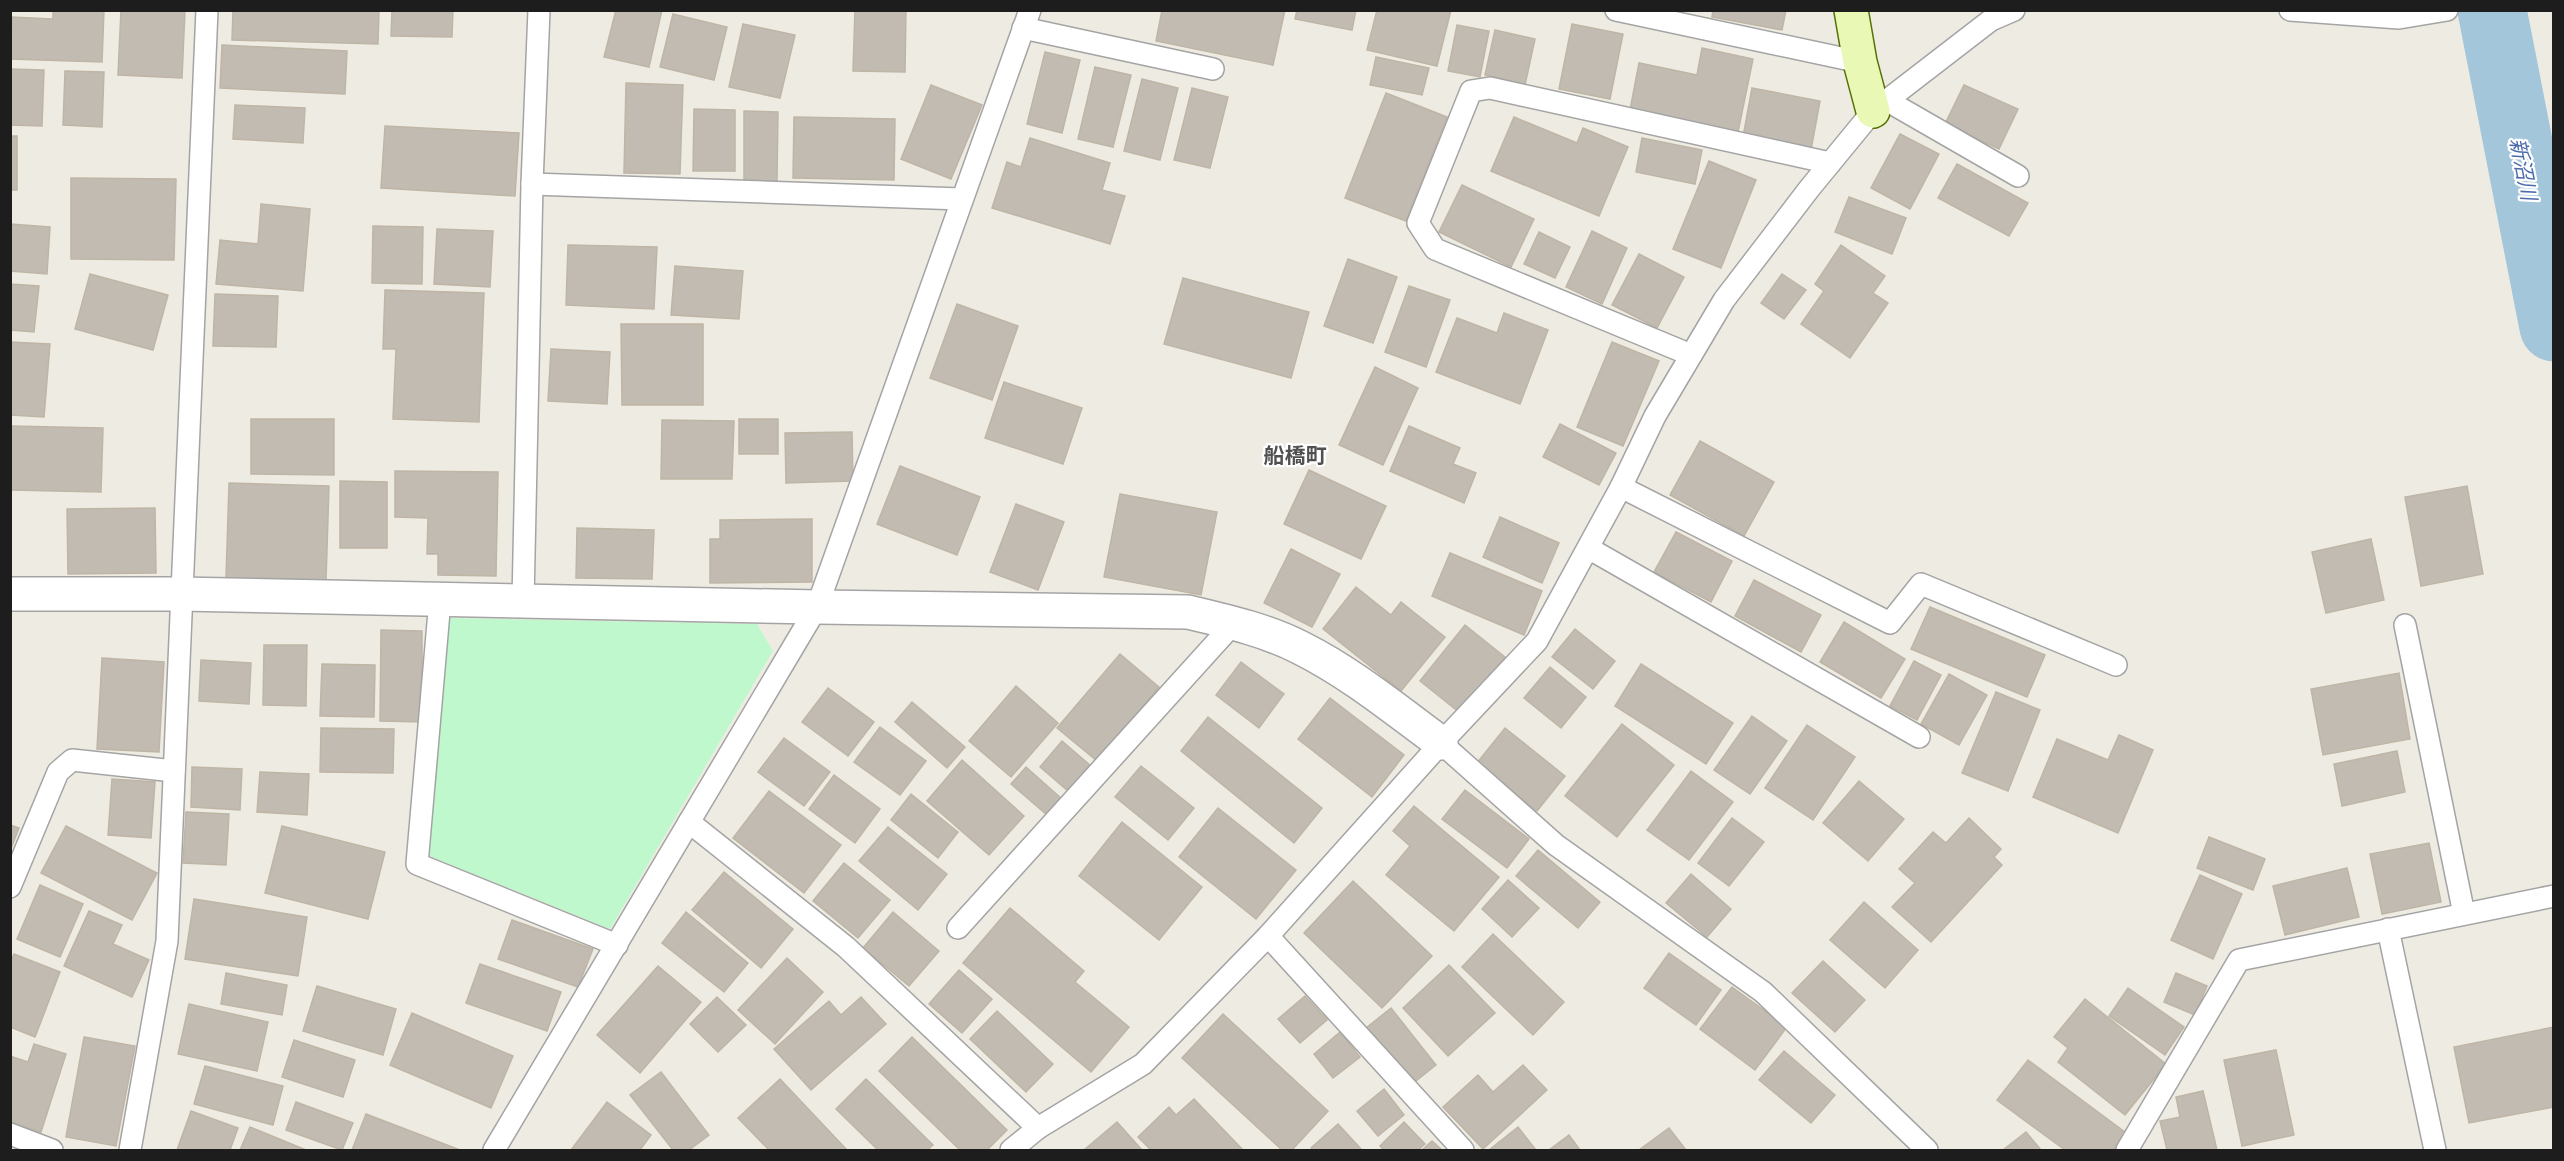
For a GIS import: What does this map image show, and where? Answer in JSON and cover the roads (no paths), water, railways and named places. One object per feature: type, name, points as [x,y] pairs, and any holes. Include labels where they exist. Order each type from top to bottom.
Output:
[{"type":"street","points":[[1851,10],[1860,62],[1880,106]]},
{"type":"street","points":[[10,594],[180,594],[1188,612],[1234,623],[1300,647],[1352,677],[1442,742]]},
{"type":"lane","points":[[130,1150],[167,941],[180,594],[207,10]]},
{"type":"lane","points":[[523,601],[532,184],[539,10]]},
{"type":"lane","points":[[1616,10],[1860,62]]},
{"type":"lane","points":[[1011,1150],[1038,1128],[1143,1064],[1268,936],[1442,742],[1537,641],[1590,549],[1622,487],[1654,416],[1724,300],[1830,163],[1880,106],[1991,20],[2014,10]]},
{"type":"lane","points":[[2290,10],[2398,18],[2447,10]]},
{"type":"lane","points":[[494,1150],[817,607],[1027,19],[1213,69]]},
{"type":"lane","points":[[1691,355],[1435,249],[1418,223],[1471,91],[1490,88],[1830,163]]},
{"type":"lane","points":[[1880,106],[2018,176]]},
{"type":"lane","points":[[532,184],[961,200]]},
{"type":"lane","points":[[1622,487],[1890,623],[1921,584],[2116,665]]},
{"type":"lane","points":[[1590,549],[1919,737]]},
{"type":"lane","points":[[440,600],[417,864],[617,945]]},
{"type":"lane","points":[[958,928],[1234,623]]},
{"type":"lane","points":[[2405,625],[2464,914]]},
{"type":"lane","points":[[1442,742],[1556,845],[1763,992],[1927,1150]]},
{"type":"lane","points":[[10,887],[58,772],[72,760],[174,771]]},
{"type":"lane","points":[[689,822],[846,947],[1038,1128]]},
{"type":"lane","points":[[2127,1150],[2239,960],[2553,896]]},
{"type":"lane","points":[[2388,930],[2435,1150]]},
{"type":"lane","points":[[1268,936],[1462,1150]]},
{"type":"lane","points":[[10,1134],[52,1150]]},
{"type":"waterway","name":"新沼川","points":[[2492,10],[2554,327]]},
{"type":"district","name":"船橋町","points":[[1295,456]]}]
